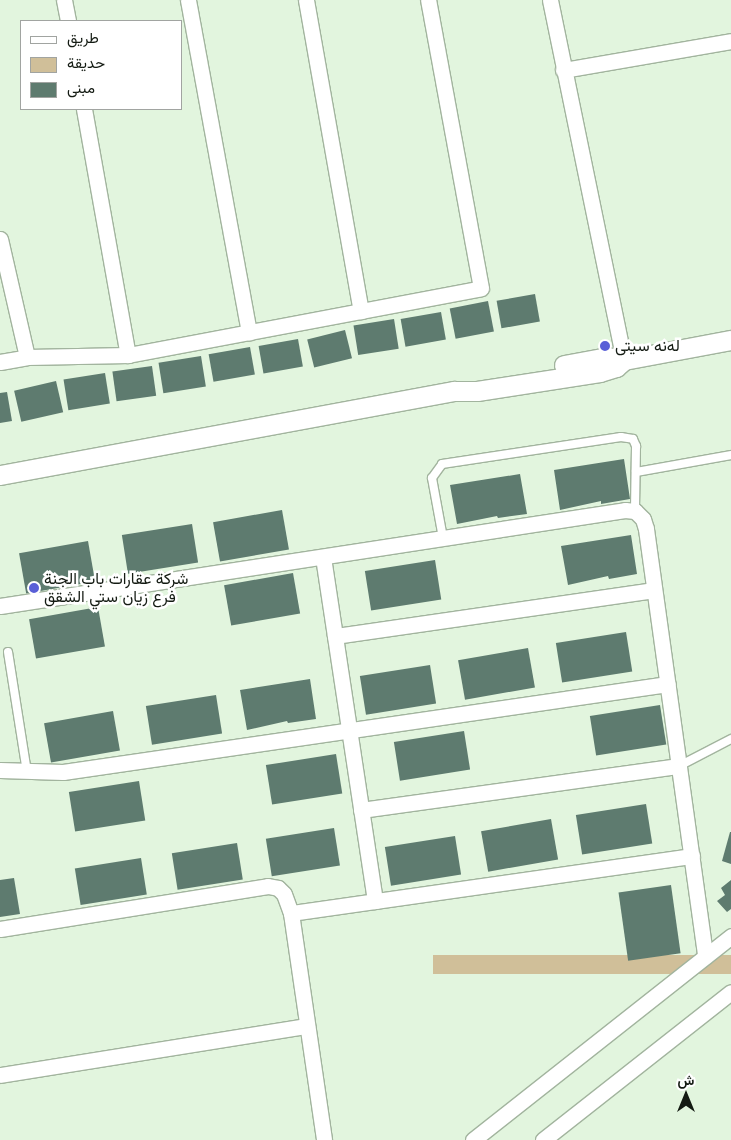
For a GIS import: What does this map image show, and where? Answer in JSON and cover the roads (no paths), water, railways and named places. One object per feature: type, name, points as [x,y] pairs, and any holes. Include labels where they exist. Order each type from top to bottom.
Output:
[{"type":"street","points":[[64,0],[68,20]]},
{"type":"street","points":[[188,0],[249,332]]},
{"type":"street","points":[[306,0],[361,311]]},
{"type":"street","points":[[0,362],[27,357],[128,356],[481,288],[428,0]]},
{"type":"street","points":[[550,0],[624,360]]},
{"type":"street","points":[[563,70],[731,41]]},
{"type":"street","points":[[84,110],[128,356]]},
{"type":"street","points":[[0,240],[27,357]]},
{"type":"street","points":[[0,474],[454,390],[477,390],[600,372],[616,367],[624,360],[731,340]]},
{"type":"street","points":[[0,606],[625,510],[635,512],[645,524],[706,956]]},
{"type":"street","points":[[323,557],[375,901]]},
{"type":"street","points":[[335,636],[654,590]]},
{"type":"street","points":[[0,770],[63,772],[668,684]]},
{"type":"street","points":[[362,810],[679,766]]},
{"type":"street","points":[[291,913],[692,856]]},
{"type":"street","points":[[0,929],[268,886],[284,894],[291,913],[324,1140]]},
{"type":"street","points":[[473,1140],[731,936]]},
{"type":"street","points":[[543,1140],[731,992]]},
{"type":"street","points":[[0,1075],[308,1026]]},
{"type":"lane","points":[[443,538],[432,478],[442,464],[625,436],[635,442],[635,512]]},
{"type":"lane","points":[[636,472],[731,455]]},
{"type":"lane","points":[[8,652],[27,772]]},
{"type":"lane","points":[[679,766],[731,739]]},
{"type":"place","name":"لەنە سیتی","points":[[605,346]]},
{"type":"place","name":"شرکة عقارات باب الجنة فرع زیان ستي الشقق","points":[[34,588]]}]
